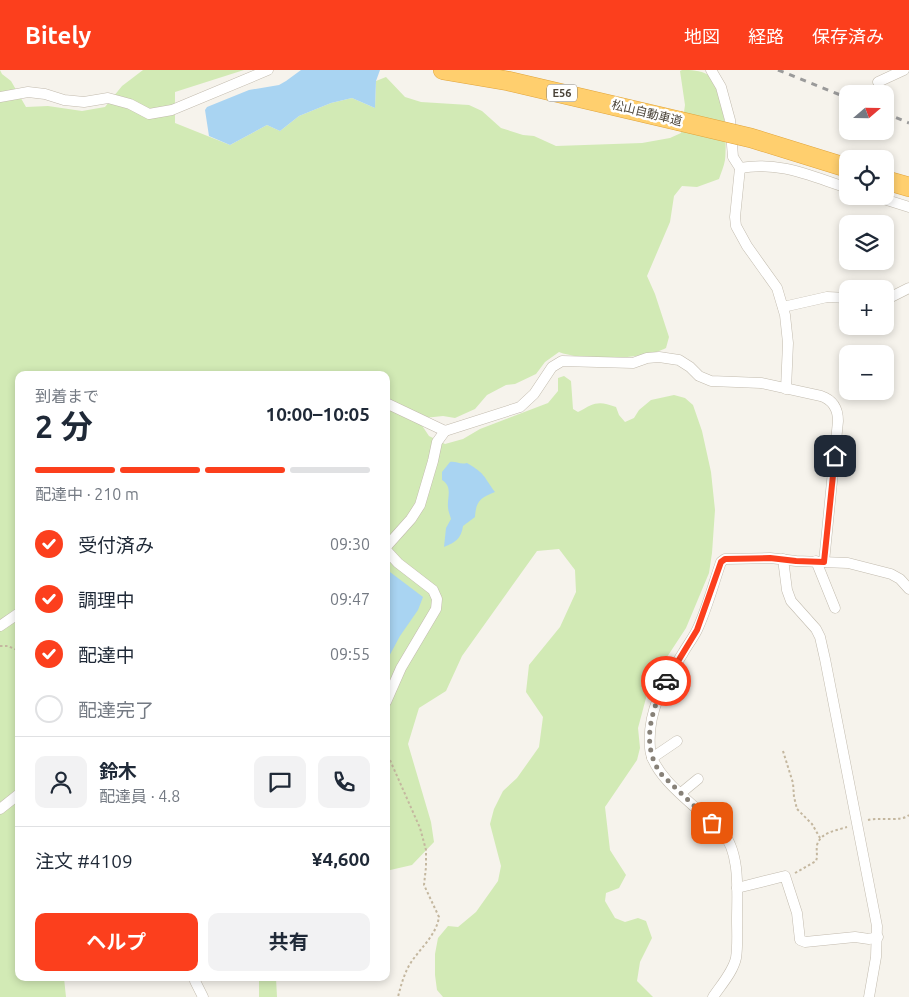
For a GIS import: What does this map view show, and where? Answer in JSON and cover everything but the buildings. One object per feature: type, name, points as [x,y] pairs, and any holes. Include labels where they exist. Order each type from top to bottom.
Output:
[{"type":"highway","name":"松山自動車道","points":[[443,70],[508,81],[680,120],[751,138],[839,165]]},
{"type":"highway","points":[[894,183],[909,188]]},
{"type":"street","points":[[0,97],[28,92],[45,94],[64,100],[84,102],[108,98],[130,104],[149,114],[172,110],[268,70]]},
{"type":"street","points":[[711,70],[721,87],[730,120],[733,157],[740,168],[735,218],[736,226],[747,246],[777,288],[783,307],[788,343],[786,389]]},
{"type":"street","points":[[878,82],[904,70]]},
{"type":"street","points":[[740,168],[757,165],[773,166],[839,185]]},
{"type":"street","points":[[894,202],[909,207]]},
{"type":"street","points":[[894,296],[909,288]]},
{"type":"street","points":[[783,307],[827,297],[839,298]]},
{"type":"street","points":[[390,543],[411,519],[420,505],[437,442],[445,431],[520,407],[534,394],[552,367],[562,361],[633,362],[659,357],[679,360],[699,376],[711,381],[761,383],[828,398],[834,405],[838,413],[838,421],[820,562],[835,608]]},
{"type":"street","points":[[390,405],[445,431]]},
{"type":"street","points":[[390,553],[398,563],[433,590],[437,599],[436,609],[401,668],[390,693]]},
{"type":"street","points":[[713,997],[736,959],[737,888],[734,861],[727,838],[655,767],[650,750],[650,729],[653,710],[671,671],[697,630],[721,562],[725,559],[770,558],[848,563],[884,572],[900,579],[909,590]]},
{"type":"street","points":[[783,559],[787,590],[791,601],[816,629],[823,647],[878,937],[869,997]]},
{"type":"street","points":[[0,626],[15,616]]},
{"type":"street","points":[[652,758],[677,741]]},
{"type":"street","points":[[681,793],[698,779]]},
{"type":"street","points":[[0,809],[15,797]]},
{"type":"street","points":[[737,888],[785,876],[797,913],[800,940],[805,942],[855,937],[869,939],[878,937]]},
{"type":"street","points":[[195,981],[203,997]]},
{"type":"path","points":[[0,646],[8,646],[15,649]]},
{"type":"path","points":[[783,751],[794,783],[794,797],[797,809],[812,824],[820,838]]},
{"type":"path","points":[[390,759],[420,828],[426,850],[424,885],[439,917],[434,932],[410,964],[402,981],[398,997]]},
{"type":"path","points":[[785,876],[813,865],[816,861],[817,846],[820,838],[824,835],[873,819],[903,819],[909,815]]},
{"type":"green space","points":[[0,70],[11,81],[26,107],[48,106],[82,111],[105,107],[122,86],[143,70],[244,70],[175,92],[175,123],[230,145],[267,125],[280,131],[299,116],[331,103],[352,98],[375,108],[376,81],[386,77],[405,97],[421,102],[469,105],[482,111],[501,128],[523,135],[534,136],[556,146],[642,143],[670,138],[681,133],[685,105],[680,71],[689,70],[708,75],[714,81],[724,114],[726,140],[725,160],[722,170],[719,179],[697,187],[682,186],[674,196],[670,222],[647,276],[669,337],[666,348],[643,355],[613,358],[582,357],[559,352],[545,362],[536,374],[515,384],[506,385],[487,395],[475,409],[455,418],[443,416],[424,418],[421,424],[429,436],[445,444],[463,439],[480,429],[548,403],[558,391],[558,378],[564,376],[571,381],[573,409],[578,412],[592,405],[605,404],[616,407],[619,415],[625,422],[634,418],[639,410],[651,400],[674,395],[685,398],[693,405],[702,431],[711,472],[715,510],[709,573],[686,628],[650,683],[638,728],[640,748],[637,760],[605,807],[610,850],[626,875],[619,888],[606,893],[605,901],[615,918],[625,922],[638,918],[646,921],[652,938],[640,962],[637,981],[653,997],[443,997],[437,990],[435,954],[438,938],[448,926],[458,927],[476,912],[498,881],[501,866],[490,824],[494,809],[503,791],[517,778],[539,747],[543,717],[526,692],[529,665],[560,627],[576,592],[575,570],[559,549],[537,551],[462,656],[446,691],[419,708],[408,744],[431,822],[434,842],[412,865],[390,870],[390,371],[15,371],[15,981],[64,981],[66,997],[0,997]]},
{"type":"green space","points":[[259,981],[276,981],[277,997],[259,997]]},
{"type":"water","points":[[301,70],[380,70],[376,81],[375,108],[352,98],[331,103],[299,116],[280,131],[267,125],[230,145],[209,136],[205,110],[207,107],[249,90],[279,85]]},
{"type":"water","points":[[450,462],[467,463],[478,470],[495,492],[480,501],[476,507],[475,517],[463,526],[461,534],[457,539],[444,547],[446,528],[451,519],[448,508],[448,489],[442,480],[442,472]]},
{"type":"water","points":[[390,572],[423,597],[418,610],[390,655]]},
{"type":"railway","points":[[778,70],[839,94]]},
{"type":"railway","points":[[894,117],[909,123]]},
{"type":"way so far","points":[[666,681],[653,710],[650,729],[652,758],[655,767],[662,775],[712,823]]},
{"type":"route","points":[[666,681],[697,630],[721,562],[725,559],[770,558],[824,562],[835,456]]}]
